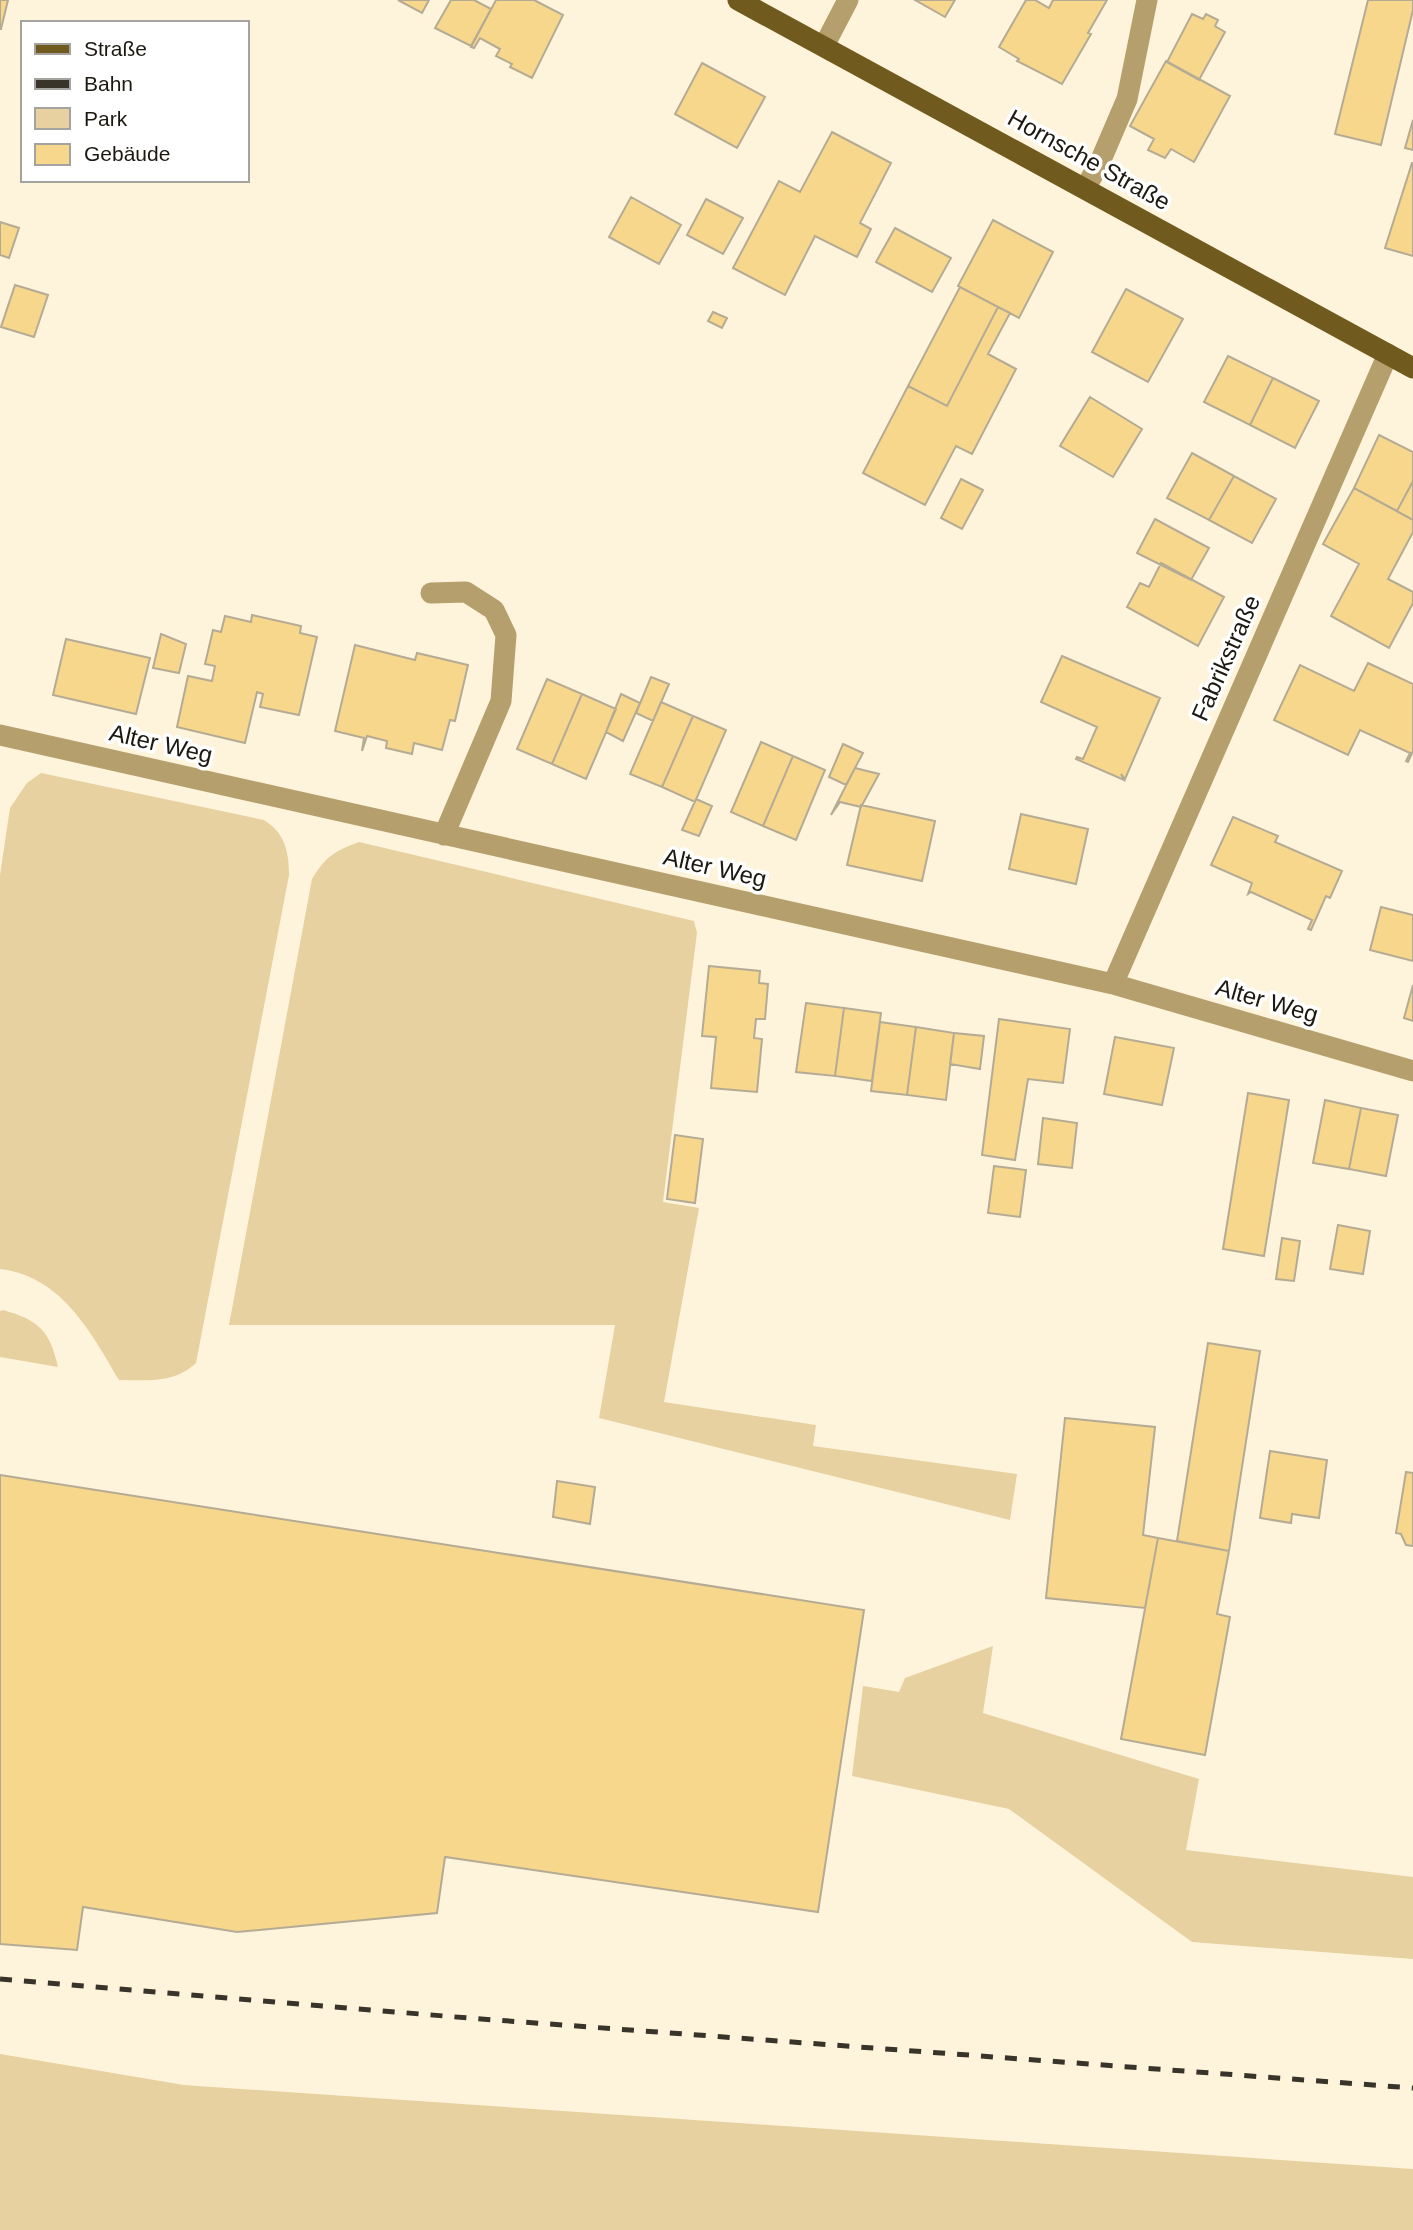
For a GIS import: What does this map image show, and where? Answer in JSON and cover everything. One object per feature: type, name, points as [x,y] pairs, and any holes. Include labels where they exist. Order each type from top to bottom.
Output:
[{"type":"main road","name":"Hornsche Straße","points":[[738,0],[1086,187],[1413,368]]},
{"type":"street","points":[[824,46],[848,0]]},
{"type":"street","points":[[1086,187],[1100,162],[1127,99],[1147,0]]},
{"type":"street","name":"Fabrikstraße","points":[[1113,984],[1388,354]]},
{"type":"street","points":[[431,593],[466,592],[494,610],[506,635],[501,701],[444,835]]},
{"type":"street","name":"Alter Weg","points":[[0,734],[1113,984],[1230,1027],[1413,1071]]},
{"type":"green space","points":[[41,773],[264,820],[277,831],[287,851],[289,875],[196,1363],[179,1375],[169,1378],[119,1380],[85,1326],[57,1295],[21,1274],[0,1269],[0,875],[10,808],[27,783]]},
{"type":"green space","points":[[359,842],[694,921],[697,933],[663,1202],[699,1208],[664,1402],[816,1425],[813,1446],[1017,1474],[1010,1520],[599,1418],[615,1325],[229,1325],[312,879],[332,855]]},
{"type":"green space","points":[[0,1311],[26,1318],[41,1329],[51,1344],[58,1367],[0,1357]]},
{"type":"green space","points":[[993,1646],[983,1713],[1199,1779],[1186,1850],[1413,1877],[1413,1959],[1192,1942],[1009,1809],[852,1776],[863,1686],[899,1692],[905,1678]]},
{"type":"green space","points":[[0,2054],[184,2085],[1413,2169],[1413,2230],[0,2230]]},
{"type":"building","points":[[0,0],[8,0],[1,29],[0,29]]},
{"type":"building","points":[[398,0],[429,0],[422,13]]},
{"type":"building","points":[[451,0],[474,0],[491,9],[471,46],[435,28]]},
{"type":"building","points":[[496,0],[534,0],[563,15],[532,78],[510,67],[512,64],[496,56],[500,49],[480,38],[474,48],[471,47]]},
{"type":"building","points":[[915,0],[955,0],[945,17]]},
{"type":"building","points":[[1026,0],[1035,0],[1049,8],[1053,0],[1107,0],[1062,84],[1017,61],[1019,59],[999,47]]},
{"type":"building","points":[[1368,0],[1413,0],[1413,10],[1381,145],[1335,134]]},
{"type":"building","points":[[1192,14],[1203,19],[1206,14],[1218,20],[1215,26],[1225,32],[1199,80],[1167,62]]},
{"type":"building","points":[[1166,61],[1230,96],[1194,162],[1171,149],[1165,158],[1148,150],[1154,139],[1130,126]]},
{"type":"building","points":[[702,63],[765,97],[737,148],[675,114]]},
{"type":"building","points":[[1413,120],[1413,150],[1405,148]]},
{"type":"building","points":[[832,132],[891,163],[860,223],[871,229],[857,257],[815,236],[785,295],[733,268],[779,181],[800,192]]},
{"type":"building","points":[[1413,163],[1413,256],[1385,248]]},
{"type":"building","points":[[631,197],[681,225],[659,264],[609,237]]},
{"type":"building","points":[[706,199],[743,218],[723,254],[687,235]]},
{"type":"building","points":[[993,220],[1053,252],[1019,318],[958,286]]},
{"type":"building","points":[[0,222],[19,228],[9,258],[0,255]]},
{"type":"building","points":[[895,228],[951,258],[932,292],[876,262]]},
{"type":"building","points":[[15,285],[48,295],[34,337],[1,327]]},
{"type":"building","points":[[960,287],[998,307],[947,406],[908,386]]},
{"type":"building","points":[[1126,289],[1183,319],[1148,382],[1092,352]]},
{"type":"building","points":[[998,307],[1010,313],[988,354],[1016,369],[972,454],[956,446],[925,505],[863,473],[908,386],[947,406]]},
{"type":"building","points":[[713,312],[727,318],[722,328],[708,321]]},
{"type":"building","points":[[1228,356],[1273,378],[1250,425],[1204,402]]},
{"type":"building","points":[[1273,378],[1319,401],[1295,448],[1250,425]]},
{"type":"building","points":[[1090,397],[1142,429],[1113,477],[1060,446]]},
{"type":"building","points":[[1379,435],[1413,452],[1413,481],[1397,511],[1354,488]]},
{"type":"building","points":[[1192,453],[1234,476],[1209,520],[1167,498]]},
{"type":"building","points":[[1234,476],[1276,499],[1252,543],[1209,520]]},
{"type":"building","points":[[961,479],[983,490],[962,529],[941,518]]},
{"type":"building","points":[[1413,481],[1413,520],[1397,511]]},
{"type":"building","points":[[1354,488],[1413,520],[1413,532],[1388,579],[1413,592],[1413,603],[1389,648],[1331,616],[1359,564],[1323,544]]},
{"type":"building","points":[[1155,519],[1209,548],[1191,580],[1137,553]]},
{"type":"building","points":[[1161,563],[1224,597],[1198,646],[1127,607],[1140,583],[1149,587]]},
{"type":"building","points":[[252,615],[301,626],[300,633],[317,637],[299,715],[260,707],[263,694],[257,692],[245,743],[177,727],[188,676],[212,681],[215,666],[205,664],[213,630],[221,632],[225,616],[251,622]]},
{"type":"building","points":[[161,634],[186,644],[179,673],[153,668]]},
{"type":"building","points":[[66,639],[150,658],[136,714],[53,695]]},
{"type":"building","points":[[355,645],[415,660],[417,653],[468,665],[455,721],[450,720],[442,750],[414,743],[412,754],[386,748],[387,741],[367,736],[362,751],[364,738],[335,731]]},
{"type":"building","points":[[1062,656],[1160,698],[1125,779],[1121,774],[1124,780],[1076,759],[1083,759],[1097,727],[1041,702]]},
{"type":"building","points":[[1368,663],[1413,684],[1413,751],[1408,762],[1406,761],[1410,753],[1360,730],[1348,755],[1274,720],[1300,665],[1354,691]]},
{"type":"building","points":[[651,677],[669,684],[653,721],[636,713]]},
{"type":"building","points":[[547,679],[582,694],[552,764],[517,749]]},
{"type":"building","points":[[582,694],[616,709],[586,779],[552,764]]},
{"type":"building","points":[[621,694],[640,703],[623,741],[606,732]]},
{"type":"building","points":[[661,702],[693,716],[662,787],[630,774]]},
{"type":"building","points":[[693,716],[726,730],[695,802],[662,787]]},
{"type":"building","points":[[761,742],[793,756],[763,826],[731,812]]},
{"type":"building","points":[[843,744],[863,753],[846,785],[829,777]]},
{"type":"building","points":[[793,756],[825,770],[796,840],[763,826]]},
{"type":"building","points":[[855,768],[879,774],[861,807],[840,802],[831,815]]},
{"type":"building","points":[[696,799],[712,806],[699,836],[682,830]]},
{"type":"building","points":[[861,805],[935,821],[922,881],[847,865]]},
{"type":"building","points":[[1021,814],[1088,829],[1076,884],[1009,869]]},
{"type":"building","points":[[1233,817],[1278,836],[1275,842],[1342,871],[1330,898],[1326,896],[1311,930],[1308,929],[1312,920],[1251,892],[1248,894],[1252,883],[1211,865]]},
{"type":"building","points":[[1381,907],[1413,915],[1413,961],[1370,950]]},
{"type":"building","points":[[709,966],[760,971],[759,983],[768,984],[765,1019],[756,1019],[754,1038],[762,1039],[757,1092],[711,1088],[716,1037],[702,1036]]},
{"type":"building","points":[[1413,985],[1413,1021],[1404,1018]]},
{"type":"building","points":[[806,1003],[844,1008],[835,1076],[796,1072]]},
{"type":"building","points":[[844,1008],[881,1013],[872,1081],[835,1076]]},
{"type":"building","points":[[999,1019],[1070,1029],[1063,1083],[1028,1079],[1015,1160],[982,1155]]},
{"type":"building","points":[[880,1022],[916,1027],[907,1095],[871,1091]]},
{"type":"building","points":[[916,1027],[954,1033],[946,1100],[907,1095]]},
{"type":"building","points":[[954,1033],[984,1036],[980,1069],[950,1064]]},
{"type":"building","points":[[1115,1037],[1174,1048],[1162,1105],[1104,1094]]},
{"type":"building","points":[[1248,1093],[1289,1100],[1264,1256],[1223,1249]]},
{"type":"building","points":[[1325,1100],[1361,1108],[1349,1169],[1313,1163]]},
{"type":"building","points":[[1361,1108],[1398,1115],[1386,1176],[1349,1169]]},
{"type":"building","points":[[1043,1118],[1077,1123],[1072,1168],[1038,1164]]},
{"type":"building","points":[[675,1135],[703,1139],[695,1203],[667,1199]]},
{"type":"building","points":[[994,1166],[1026,1170],[1020,1217],[988,1213]]},
{"type":"building","points":[[1338,1225],[1370,1231],[1363,1274],[1330,1269]]},
{"type":"building","points":[[1282,1238],[1300,1241],[1294,1281],[1276,1279]]},
{"type":"building","points":[[1208,1343],[1260,1351],[1229,1551],[1177,1541]]},
{"type":"building","points":[[1065,1418],[1155,1427],[1143,1535],[1158,1538],[1145,1608],[1046,1598]]},
{"type":"building","points":[[1270,1451],[1327,1460],[1319,1518],[1292,1514],[1291,1523],[1260,1518]]},
{"type":"building","points":[[1406,1472],[1413,1473],[1413,1546],[1406,1545],[1401,1534],[1396,1533]]},
{"type":"building","points":[[0,1475],[864,1610],[818,1912],[445,1857],[437,1913],[237,1932],[83,1907],[77,1950],[0,1944]]},
{"type":"building","points":[[557,1481],[595,1487],[590,1524],[553,1517]]},
{"type":"building","points":[[1158,1538],[1229,1551],[1217,1614],[1230,1617],[1205,1755],[1121,1739]]},
{"type":"railway","points":[[0,1979],[468,2018],[1413,2088]]}]
